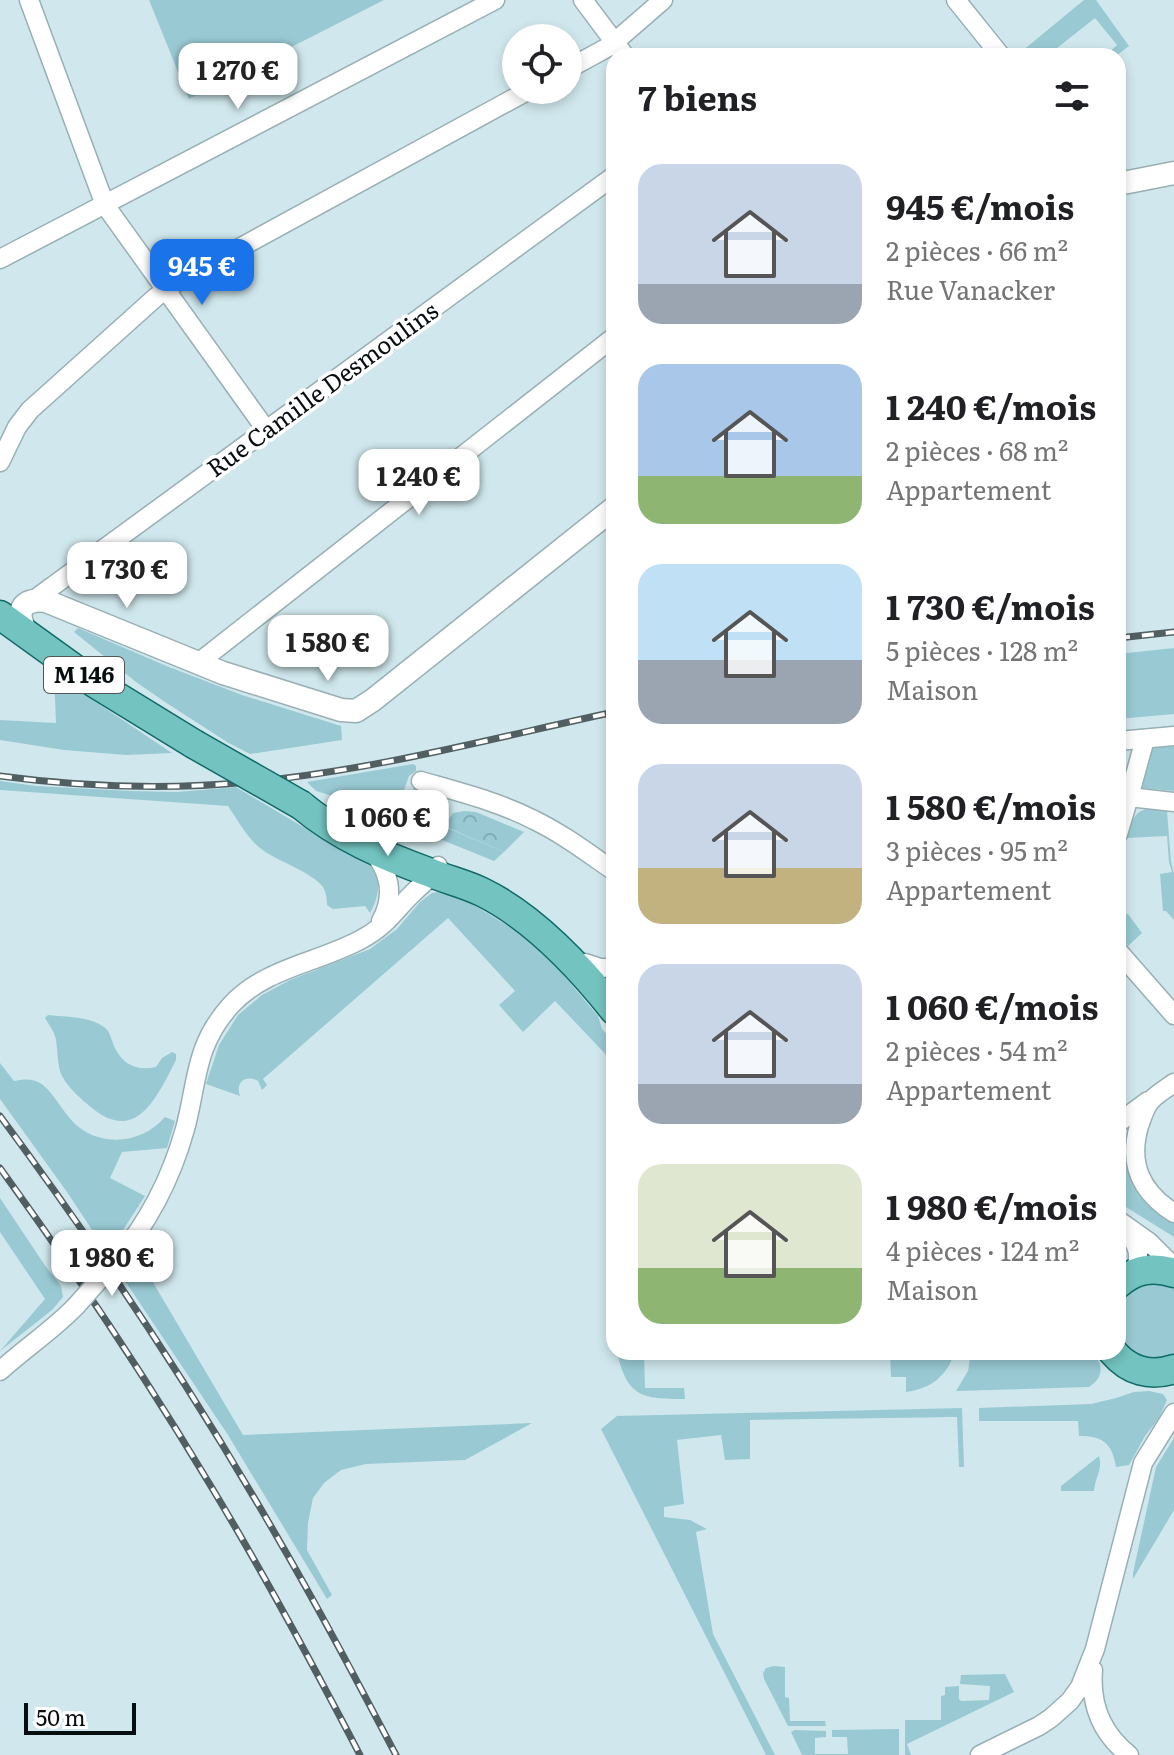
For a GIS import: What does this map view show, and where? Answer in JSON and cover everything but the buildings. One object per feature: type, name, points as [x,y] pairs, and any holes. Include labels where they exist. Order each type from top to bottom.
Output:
[{"type":"main road","name":"M 146","points":[[16,611],[93,682],[301,805],[323,823],[368,847],[472,877],[506,898],[544,926],[606,985]]},
{"type":"main road","name":"M 146","points":[[301,805],[322,810],[482,892],[524,920],[564,953],[606,1001]]},
{"type":"main road","points":[[1126,1279],[1154,1269],[1174,1270]]},
{"type":"main road","points":[[1122,1360],[1142,1372],[1160,1373],[1174,1369]]},
{"type":"street","points":[[29,0],[105,205],[267,431]]},
{"type":"street","points":[[0,259],[105,205],[461,8],[495,0]]},
{"type":"street","points":[[583,0],[619,48]]},
{"type":"street","points":[[621,48],[663,0]]},
{"type":"street","points":[[956,0],[995,48]]},
{"type":"street","points":[[582,64],[606,54]]},
{"type":"street","points":[[0,462],[19,422],[30,410],[164,290],[503,104]]},
{"type":"street","points":[[1126,182],[1174,173]]},
{"type":"street","name":"Rue Camille Desmoulins","points":[[16,611],[606,182]]},
{"type":"street","points":[[198,663],[606,343]]},
{"type":"street","points":[[16,611],[46,601],[198,663],[298,698],[346,712],[356,711],[606,514]]},
{"type":"street","points":[[1126,740],[1174,736]]},
{"type":"street","points":[[1126,791],[1145,739]]},
{"type":"street","points":[[421,781],[533,819],[606,865]]},
{"type":"street","points":[[1126,796],[1174,802]]},
{"type":"street","points":[[368,847],[381,861],[387,876],[390,891],[388,908]]},
{"type":"street","points":[[369,935],[382,920],[399,881],[428,865]]},
{"type":"street","points":[[0,1371],[21,1351],[61,1322],[144,1225],[168,1179],[185,1130],[200,1059],[223,1015],[238,998],[268,977],[343,949],[383,926],[414,892],[428,865]]},
{"type":"street","points":[[1126,960],[1174,1015]]},
{"type":"street","points":[[585,963],[606,968]]},
{"type":"street","points":[[1126,1117],[1174,1083]]},
{"type":"street","points":[[1150,1100],[1136,1135],[1136,1164],[1152,1195],[1174,1213]]},
{"type":"street","points":[[1126,1155],[1136,1164]]},
{"type":"street","points":[[1126,1227],[1149,1242],[1174,1270]]},
{"type":"street","points":[[1126,1231],[1137,1247],[1139,1261],[1126,1278]]},
{"type":"street","points":[[980,1755],[1039,1726],[1061,1710],[1080,1687],[1095,1649],[1143,1463],[1174,1413]]},
{"type":"street","points":[[1095,1649],[1092,1675],[1094,1705],[1105,1729],[1129,1755]]},
{"type":"green space","points":[[149,0],[384,0],[189,99]]},
{"type":"green space","points":[[1084,0],[1096,0],[1129,46],[1114,48],[1117,45],[1095,18],[1057,48],[1026,48]]},
{"type":"green space","points":[[78,628],[242,695],[341,726],[342,740],[250,754],[136,682],[74,632]]},
{"type":"green space","points":[[1174,648],[1174,714],[1126,718],[1126,653]]},
{"type":"green space","points":[[54,674],[172,753],[126,755],[0,740],[0,720],[56,723]]},
{"type":"green space","points":[[1174,742],[1174,791],[1142,788],[1140,784],[1152,746]]},
{"type":"green space","points":[[413,764],[416,771],[409,776],[400,801],[408,804],[414,787],[429,802],[426,819],[504,852],[494,861],[316,791],[307,782]]},
{"type":"green space","points":[[0,781],[132,791],[177,792],[236,787],[347,853],[367,852],[378,876],[375,902],[370,913],[365,906],[333,909],[327,905],[325,891],[318,882],[258,847],[228,806],[0,790]]},
{"type":"green space","points":[[1149,809],[1167,811],[1174,874],[1174,920],[1163,911],[1160,874],[1172,872],[1167,836],[1127,838],[1136,815]]},
{"type":"green space","points":[[476,812],[524,832],[504,852],[444,826],[453,813]]},
{"type":"green space","points":[[443,891],[466,900],[521,934],[556,966],[598,1016],[606,1034],[606,1055],[555,1001],[523,1032],[499,1005],[515,991],[448,918],[263,1079],[267,1085],[262,1090],[258,1081],[249,1078],[240,1083],[240,1096],[206,1084],[219,1045],[238,1015],[262,995],[290,980],[370,949],[397,929],[432,893]]},
{"type":"green space","points":[[1126,914],[1142,933],[1128,946],[1126,943]]},
{"type":"green space","points":[[48,1015],[98,1023],[108,1031],[123,1059],[137,1067],[156,1067],[162,1058],[172,1052],[176,1054],[162,1087],[144,1111],[122,1121],[108,1118],[76,1094],[60,1072],[55,1036],[45,1018]]},
{"type":"green space","points":[[0,1063],[14,1081],[29,1080],[43,1085],[80,1128],[102,1138],[125,1139],[147,1132],[165,1117],[175,1121],[167,1148],[122,1152],[110,1178],[145,1196],[106,1251],[0,1099]]},
{"type":"green space","points":[[1126,1166],[1174,1221],[1174,1237],[1126,1207]]},
{"type":"green space","points":[[0,1198],[61,1286],[63,1297],[52,1310],[0,1351],[45,1299],[0,1232]]},
{"type":"green space","points":[[132,1271],[141,1271],[151,1279],[243,1435],[532,1423],[465,1460],[366,1464],[341,1470],[324,1483],[313,1498],[307,1550],[332,1595],[327,1599],[228,1435],[123,1278]]},
{"type":"green space","points":[[1174,1281],[1174,1361],[1153,1365],[1126,1350],[1126,1290],[1133,1283]]},
{"type":"green space","points":[[619,1360],[644,1360],[645,1388],[684,1388],[685,1399],[658,1398],[639,1392],[632,1387]]},
{"type":"green space","points":[[890,1360],[951,1360],[937,1380],[923,1388],[906,1392],[906,1377],[891,1377]]},
{"type":"green space","points":[[970,1360],[1098,1360],[1101,1371],[1089,1387],[956,1391],[968,1371]]},
{"type":"green space","points":[[1149,1391],[1163,1394],[1167,1400],[1129,1465],[1116,1467],[1105,1442],[1079,1436],[1078,1421],[979,1421],[979,1408],[1091,1404]]},
{"type":"green space","points":[[962,1408],[964,1467],[959,1467],[957,1417],[750,1420],[750,1459],[725,1460],[721,1435],[677,1440],[684,1504],[664,1507],[664,1517],[690,1520],[707,1529],[696,1532],[713,1634],[775,1755],[766,1755],[601,1429],[617,1416]]},
{"type":"green space","points":[[1174,1438],[1174,1510],[1133,1579],[1156,1467]]},
{"type":"green space","points":[[1099,1456],[1094,1491],[1061,1491],[1061,1486]]},
{"type":"green space","points":[[785,1667],[785,1697],[789,1698],[790,1721],[825,1721],[826,1726],[788,1726],[764,1679],[766,1668]]},
{"type":"green space","points":[[1005,1674],[1014,1692],[907,1744],[911,1755],[905,1755],[905,1720],[941,1720],[941,1696],[945,1695],[945,1687],[959,1686],[961,1701],[989,1700],[990,1686],[960,1684],[961,1675]]},
{"type":"green space","points":[[899,1729],[899,1755],[802,1755],[791,1732],[826,1731],[826,1737],[815,1738],[815,1754],[848,1754],[847,1737],[832,1737],[832,1730]]},
{"type":"railway","points":[[1126,637],[1174,632]]},
{"type":"railway","points":[[0,776],[124,786],[249,782],[387,762],[606,714]]},
{"type":"railway","points":[[0,1116],[111,1272],[215,1432],[310,1595],[396,1755]]},
{"type":"railway","points":[[0,1168],[108,1323],[229,1516],[360,1755]]}]
